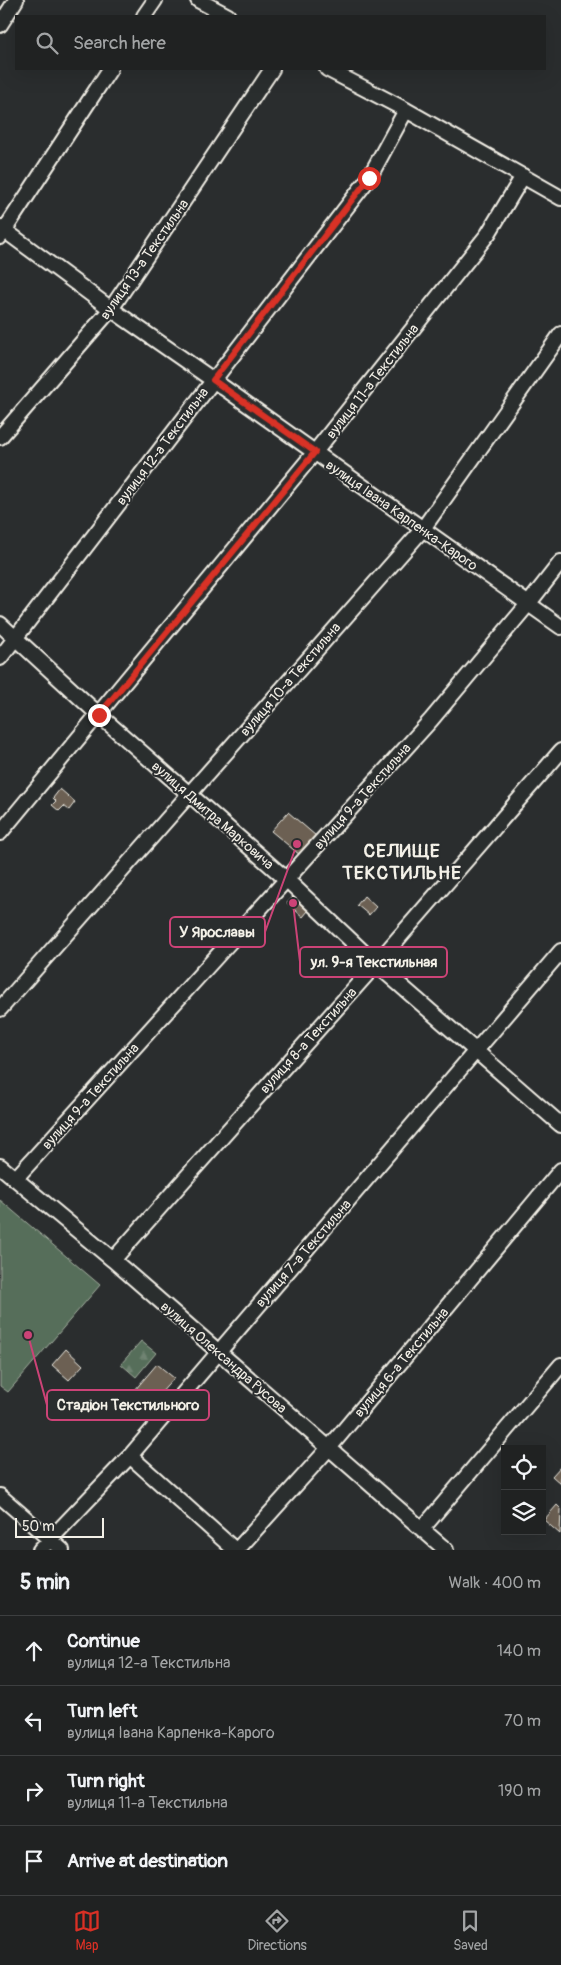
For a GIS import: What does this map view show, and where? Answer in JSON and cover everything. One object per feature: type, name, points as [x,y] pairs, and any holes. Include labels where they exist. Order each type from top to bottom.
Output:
[{"type":"street","points":[[0,25],[16,0]]},
{"type":"street","points":[[145,15],[155,0]]},
{"type":"street","points":[[198,0],[226,15]]},
{"type":"street","points":[[2,232],[109,70]]},
{"type":"street","name":"вулиця 13-а Текстильна","points":[[0,437],[112,309],[271,70]]},
{"type":"street","points":[[329,70],[406,110],[561,198]]},
{"type":"street","name":"вулиця 12-а Текстильна","points":[[0,658],[369,178],[406,110]]},
{"type":"street","name":"вулиця 11-а Текстильна","points":[[0,833],[315,452],[488,234],[524,176]]},
{"type":"street","name":"вулиця Івана Карпенка-Карого","points":[[2,232],[561,627]]},
{"type":"street","name":"вулиця 10-а Текстильна","points":[[0,1009],[422,530],[561,334]]},
{"type":"street","name":"вулиця 9-а Текстильна","points":[[15,1179],[431,720],[529,604],[561,562]]},
{"type":"street","name":"вулиця Дмитра Марковича","points":[[0,624],[99,715],[286,879],[376,964],[561,1125]]},
{"type":"street","name":"вулиця 8-а Текстильна","points":[[112,1260],[376,964],[561,751]]},
{"type":"street","name":"вулиця 7-а Текстильна","points":[[40,1550],[130,1456],[561,951]]},
{"type":"street","name":"вулиця Олександра Русова","points":[[0,1166],[112,1260],[446,1550]]},
{"type":"street","name":"вулиця 6-а Текстильна","points":[[236,1550],[329,1448],[561,1170]]},
{"type":"street","points":[[422,1530],[561,1365]]},
{"type":"street","points":[[130,1456],[236,1550]]},
{"type":"street","points":[[0,1496],[62,1550]]},
{"type":"green space","points":[[0,1200],[100,1285],[8,1392],[0,1386]]},
{"type":"green space","points":[[141,1341],[156,1353],[136,1377],[121,1364]]},
{"type":"building","points":[[60,789],[75,802],[69,810],[64,806],[59,811],[52,805],[56,801],[53,798]]},
{"type":"building","points":[[288,812],[316,836],[300,855],[271,831]]},
{"type":"building","points":[[364,896],[376,907],[369,915],[357,905]]},
{"type":"building","points":[[293,897],[308,911],[303,917],[287,903]]},
{"type":"building","points":[[66,1349],[83,1365],[69,1380],[52,1365]]},
{"type":"building","points":[[157,1364],[174,1378],[139,1418],[123,1404]]},
{"type":"building","points":[[561,1466],[561,1484],[552,1476]]},
{"type":"building","points":[[557,1505],[561,1509],[560,1534],[546,1522],[546,1518]]},
{"type":"place","name":"У Ярославы","points":[[297,844]]},
{"type":"place","name":"ул. 9-я Текстильная","points":[[293,903]]},
{"type":"place","name":"Стадіон Текстильного","points":[[28,1335]]},
{"type":"district","name":"СЕЛИЩЕ ТЕКСТИЛЬНЕ","points":[[402,861]]},
{"type":"route","points":[[99,715],[315,452],[213,380],[369,178]]}]
